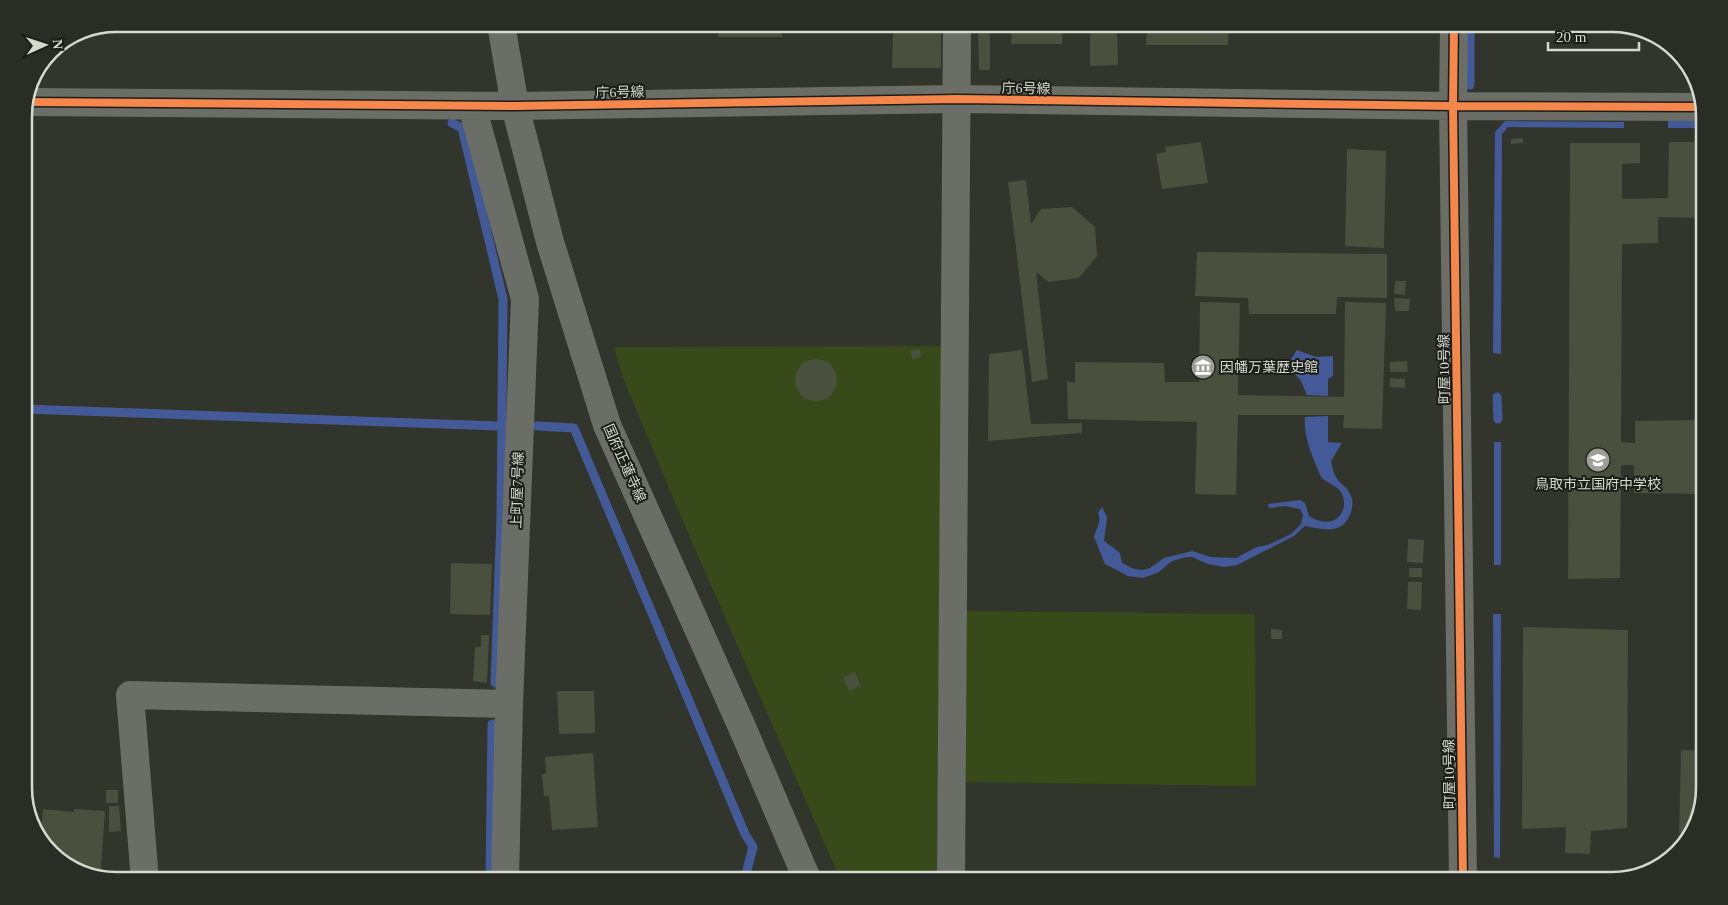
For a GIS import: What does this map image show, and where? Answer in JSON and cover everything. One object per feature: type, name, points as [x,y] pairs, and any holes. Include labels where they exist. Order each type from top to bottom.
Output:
[{"type":"street","name":"国府正蓮寺線","points":[[502,32],[516,106],[550,242],[607,425],[742,727],[804,872]]},
{"type":"street","points":[[951,872],[957,32]]},
{"type":"street","points":[[1454,32],[1453,106],[1695,107]]},
{"type":"street","name":"庁6号線","points":[[34,102],[516,106],[957,99],[1453,106]]},
{"type":"street","name":"上町屋7号線","points":[[472,106],[525,299],[509,704],[506,872]]},
{"type":"street","name":"町屋10号線","points":[[1453,106],[1463,872]]},
{"type":"street","points":[[143,872],[130,695],[509,704]]},
{"type":"green space","points":[[946,346],[945,872],[837,872],[682,519],[623,378],[614,347]]},
{"type":"green space","points":[[961,611],[1255,614],[1256,786],[961,782]]},
{"type":"water","points":[[1505,121],[1624,122],[1624,128],[1508,127],[1502,134],[1501,354],[1493,353],[1495,132]]},
{"type":"water","points":[[1668,121],[1695,121],[1695,128],[1668,128]]},
{"type":"water","points":[[1297,350],[1316,357],[1333,356],[1333,376],[1328,379],[1328,396],[1307,395],[1301,381],[1287,365]]},
{"type":"water","points":[[1328,416],[1328,442],[1342,443],[1331,461],[1333,471],[1337,479],[1349,492],[1352,500],[1348,519],[1338,528],[1320,529],[1305,526],[1294,536],[1237,565],[1224,567],[1208,564],[1192,557],[1186,557],[1172,561],[1159,572],[1143,578],[1128,576],[1105,564],[1094,537],[1099,522],[1098,513],[1102,507],[1107,517],[1104,541],[1120,553],[1122,563],[1134,569],[1142,570],[1150,568],[1164,558],[1192,551],[1211,557],[1236,558],[1257,547],[1268,545],[1291,534],[1301,524],[1303,515],[1300,509],[1285,506],[1269,508],[1268,504],[1300,500],[1305,503],[1309,516],[1326,522],[1336,519],[1343,510],[1343,498],[1338,489],[1321,477],[1309,447],[1305,425],[1305,417]]},
{"type":"water","points":[[1494,442],[1501,442],[1501,565],[1494,565]]},
{"type":"water","points":[[1493,614],[1501,614],[1500,858],[1494,857]]},
{"type":"building","points":[[718,32],[782,32],[782,37],[718,37]]},
{"type":"building","points":[[893,32],[941,32],[941,68],[892,68]]},
{"type":"building","points":[[978,32],[990,32],[990,70],[979,70]]},
{"type":"building","points":[[1012,32],[1063,32],[1062,44],[1011,44]]},
{"type":"building","points":[[1090,32],[1117,32],[1118,65],[1090,66]]},
{"type":"building","points":[[1147,32],[1229,32],[1228,45],[1146,45]]},
{"type":"building","points":[[1523,138],[1523,143],[1511,144],[1511,139]]},
{"type":"building","points":[[1201,142],[1208,183],[1162,189],[1156,154],[1166,152],[1165,147]]},
{"type":"building","points":[[1669,142],[1695,142],[1695,218],[1658,217],[1658,243],[1622,244],[1621,442],[1635,443],[1635,421],[1695,420],[1696,494],[1634,493],[1634,465],[1621,465],[1620,578],[1568,579],[1570,143],[1640,143],[1640,163],[1622,164],[1622,199],[1668,198]]},
{"type":"building","points":[[1347,149],[1386,151],[1384,248],[1345,246]]},
{"type":"building","points":[[1026,180],[1031,224],[1041,209],[1072,207],[1095,227],[1097,256],[1079,278],[1049,282],[1036,272],[1048,379],[1032,382],[1008,182]]},
{"type":"building","points":[[1197,252],[1387,254],[1387,298],[1337,297],[1336,314],[1249,314],[1248,298],[1195,296]]},
{"type":"building","points":[[1395,281],[1406,281],[1405,295],[1394,294]]},
{"type":"building","points":[[1394,298],[1410,299],[1409,311],[1395,311]]},
{"type":"building","points":[[1200,302],[1240,303],[1238,395],[1344,397],[1345,302],[1386,303],[1382,429],[1343,428],[1344,415],[1238,415],[1236,495],[1195,494],[1197,422],[1068,419],[1067,381],[1075,383],[1075,362],[1164,363],[1165,382],[1199,382]]},
{"type":"building","points":[[920,349],[921,357],[912,359],[911,350]]},
{"type":"building","points":[[1022,350],[1031,424],[1082,423],[1082,433],[988,441],[989,354]]},
{"type":"building","points":[[816,359],[831,365],[837,380],[831,395],[816,401],[801,395],[795,380],[801,365]]},
{"type":"building","points":[[1407,361],[1408,372],[1390,372],[1390,362]]},
{"type":"building","points":[[1390,378],[1405,379],[1405,388],[1390,387]]},
{"type":"building","points":[[1408,539],[1424,540],[1423,563],[1407,562]]},
{"type":"building","points":[[451,563],[492,564],[490,615],[450,614]]},
{"type":"building","points":[[1409,568],[1422,568],[1422,577],[1409,577]]},
{"type":"building","points":[[1408,582],[1422,582],[1421,610],[1407,609]]},
{"type":"building","points":[[1523,627],[1628,630],[1627,828],[1591,831],[1590,854],[1565,853],[1566,827],[1522,829]]},
{"type":"building","points":[[1271,629],[1282,630],[1282,639],[1271,639]]},
{"type":"building","points":[[481,635],[489,635],[487,683],[473,681],[475,647],[481,647]]},
{"type":"building","points":[[855,672],[861,686],[849,691],[843,678]]},
{"type":"building","points":[[557,691],[594,691],[595,733],[559,734]]},
{"type":"building","points":[[1681,750],[1696,751],[1694,805],[1687,826],[1682,833],[1679,833]]},
{"type":"building","points":[[593,753],[598,827],[552,830],[549,796],[544,796],[542,774],[546,773],[545,757]]},
{"type":"building","points":[[106,790],[118,790],[118,803],[106,803]]},
{"type":"building","points":[[109,806],[119,806],[121,831],[109,832]]},
{"type":"building","points":[[43,809],[74,812],[74,809],[105,811],[101,869],[89,868],[79,864],[61,852],[41,827]]},
{"type":"waterway","points":[[1470,32],[1470,85]]},
{"type":"waterway","points":[[452,123],[462,128],[503,299],[501,518],[495,683]]},
{"type":"waterway","points":[[1497,397],[1498,419]]},
{"type":"waterway","points":[[33,409],[498,426]]},
{"type":"waterway","points":[[537,426],[574,428],[745,834],[753,847],[747,872]]},
{"type":"waterway","points":[[490,872],[492,724]]},
{"type":"cycle path","points":[[1454,32],[1453,106],[1463,872]]},
{"type":"cycle path","points":[[34,102],[515,106],[957,99],[1453,106],[1695,107]]},
{"type":"place","name":"因幡万葉歴史館","points":[[1203,367]]},
{"type":"place","name":"鳥取市立国府中学校","points":[[1598,460]]}]
